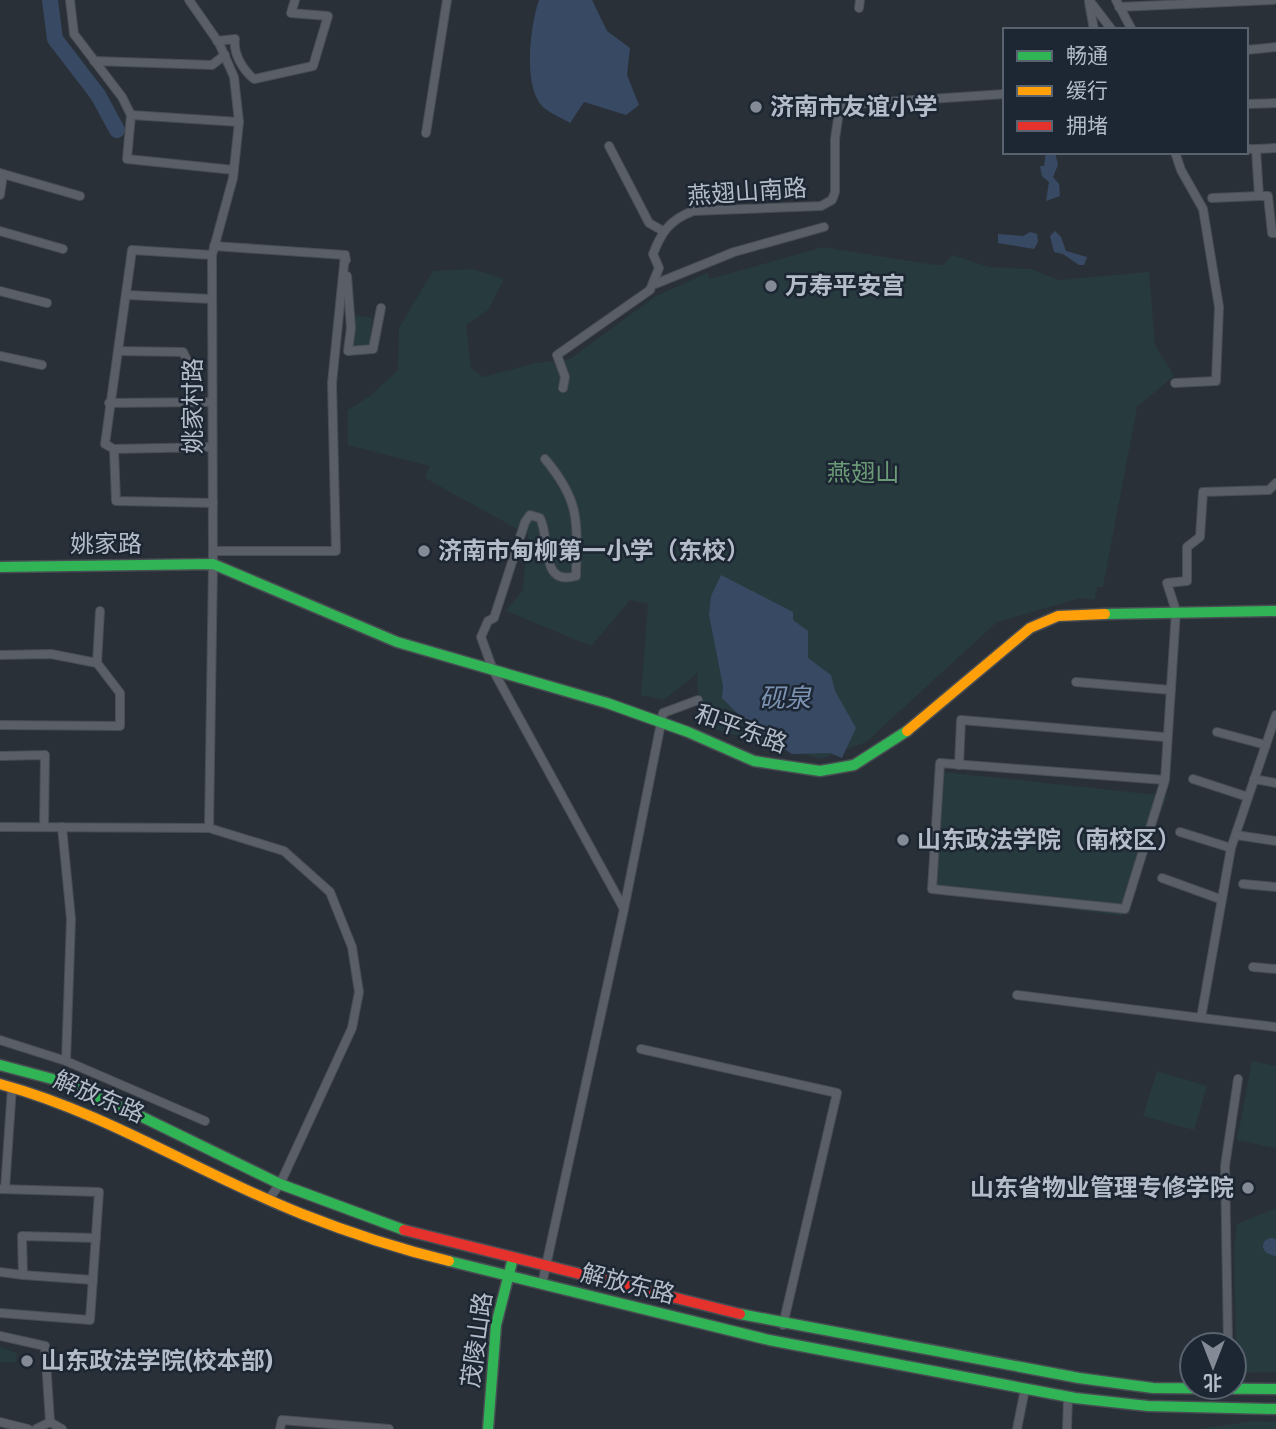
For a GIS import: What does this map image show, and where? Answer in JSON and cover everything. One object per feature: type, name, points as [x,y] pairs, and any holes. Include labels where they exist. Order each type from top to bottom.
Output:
[{"type":"main road","name":"和平东路","points":[[213,564],[397,642],[607,703],[688,732],[754,761],[820,771],[854,765],[925,719],[1030,628],[1058,616],[1176,611],[1276,611]]},
{"type":"main road","name":"姚家路","points":[[0,567],[213,564]]},
{"type":"main road","name":"解放东路","points":[[0,1065],[72,1086],[130,1111],[280,1184],[411,1232],[783,1325],[1115,1383],[1178,1388]]},
{"type":"main road","name":"解放东路","points":[[0,1084],[37,1094],[128,1131],[268,1200],[351,1233],[408,1251],[769,1340],[1025,1389],[1148,1406],[1276,1409]]},
{"type":"main road","name":"茂陵山路","points":[[488,1429],[496,1325],[513,1258]]},
{"type":"main road","name":"解放东路","points":[[1248,1389],[1276,1389]]},
{"type":"street","points":[[70,0],[75,34],[122,97],[131,115],[127,159],[234,170]]},
{"type":"street","name":"姚家村路","points":[[189,0],[225,55],[234,77],[239,122],[234,170],[212,256],[213,564],[209,828]]},
{"type":"street","points":[[217,41],[235,39],[234,45],[243,70],[254,79],[313,66],[328,16],[291,13],[295,0]]},
{"type":"street","points":[[426,133],[447,0]]},
{"type":"street","points":[[1089,0],[1094,28]]},
{"type":"street","points":[[1089,0],[1110,28]]},
{"type":"street","points":[[1131,28],[1121,3],[1273,0]]},
{"type":"street","points":[[1248,50],[1276,47]]},
{"type":"street","points":[[94,61],[212,65],[225,55]]},
{"type":"street","name":"燕翅山南路","points":[[655,284],[659,268],[653,254],[663,231],[677,217],[693,211],[821,206],[832,200],[835,192],[835,139],[840,105],[1003,94]]},
{"type":"street","points":[[1248,104],[1276,103]]},
{"type":"street","points":[[131,115],[239,122]]},
{"type":"street","points":[[609,146],[649,223],[663,231]]},
{"type":"street","points":[[1276,148],[1251,149],[1268,196],[1272,233],[1276,233]]},
{"type":"street","points":[[1175,383],[1216,381],[1219,307],[1203,209],[1181,170],[1176,154]]},
{"type":"street","points":[[0,195],[2,174],[80,196]]},
{"type":"street","points":[[1212,198],[1268,196]]},
{"type":"street","points":[[563,388],[565,377],[556,355],[655,284],[734,252],[779,237],[824,227]]},
{"type":"street","points":[[0,230],[63,248]]},
{"type":"street","points":[[214,246],[345,255]]},
{"type":"street","points":[[212,256],[132,250],[128,295],[109,403],[105,444],[114,449],[212,447]]},
{"type":"street","points":[[345,255],[351,328],[348,351],[373,349],[381,308]]},
{"type":"street","points":[[213,551],[336,551],[332,383],[345,255]]},
{"type":"street","points":[[0,291],[47,303]]},
{"type":"street","points":[[128,295],[212,299]]},
{"type":"street","points":[[118,351],[183,352],[187,360],[189,402]]},
{"type":"street","points":[[0,356],[42,365]]},
{"type":"street","points":[[109,403],[212,402]]},
{"type":"street","points":[[114,449],[116,501],[212,503]]},
{"type":"street","points":[[545,458],[568,486],[577,524],[576,576],[567,579],[556,576],[551,570],[545,527],[540,518],[530,515],[525,522],[494,618],[488,621],[481,637],[493,670],[624,909]]},
{"type":"street","points":[[1165,780],[940,763],[932,889],[1125,909],[1165,780],[1176,611],[1167,583],[1186,581],[1187,547],[1200,537],[1203,492],[1269,490],[1276,483]]},
{"type":"street","points":[[0,725],[120,726],[120,693],[97,663],[100,611]]},
{"type":"street","points":[[0,655],[51,654],[97,663]]},
{"type":"street","points":[[1076,682],[1171,690]]},
{"type":"street","points":[[542,1284],[624,909],[663,713],[698,700]]},
{"type":"street","points":[[1201,1018],[1231,848],[1276,715]]},
{"type":"street","points":[[959,765],[961,720],[1164,737]]},
{"type":"street","points":[[1217,732],[1266,745]]},
{"type":"street","points":[[0,756],[45,755],[44,827]]},
{"type":"street","points":[[1193,779],[1248,797]]},
{"type":"street","points":[[1254,779],[1276,783]]},
{"type":"street","points":[[0,827],[209,828],[284,851],[330,892],[352,947],[359,992],[352,1028],[280,1184],[268,1200]]},
{"type":"street","points":[[62,827],[71,919],[66,1061]]},
{"type":"street","points":[[1180,832],[1231,848]]},
{"type":"street","points":[[1236,835],[1276,841]]},
{"type":"street","points":[[1162,878],[1220,899]]},
{"type":"street","points":[[1243,884],[1276,887]]},
{"type":"street","points":[[1253,967],[1276,969]]},
{"type":"street","points":[[1017,995],[1276,1027]]},
{"type":"street","points":[[0,1040],[66,1061],[205,1121]]},
{"type":"street","points":[[641,1049],[837,1093],[783,1325]]},
{"type":"street","points":[[1228,1331],[1226,1166],[1238,1079]]},
{"type":"street","points":[[0,1313],[90,1320],[99,1192],[2,1189],[12,1087]]},
{"type":"street","points":[[23,1275],[22,1236],[96,1238]]},
{"type":"street","points":[[0,1272],[93,1280]]},
{"type":"street","points":[[0,1336],[45,1346],[50,1422]]},
{"type":"street","points":[[1017,1429],[1025,1389]]},
{"type":"street","points":[[1067,1429],[1068,1396]]},
{"type":"street","points":[[281,1429],[282,1420],[389,1429]]},
{"type":"street","points":[[0,1422],[28,1429]]},
{"type":"street","points":[[36,1429],[50,1422]]},
{"type":"street","points":[[50,1422],[62,1429]]},
{"type":"green space","name":"燕翅山","points":[[823,247],[935,265],[943,265],[952,255],[989,267],[1031,269],[1059,280],[1149,272],[1155,345],[1174,376],[1137,407],[1103,587],[1097,587],[1095,600],[1080,598],[997,622],[866,742],[821,759],[699,725],[697,673],[664,700],[641,695],[648,604],[630,600],[591,646],[506,611],[523,590],[528,535],[425,478],[430,466],[348,445],[348,410],[370,396],[398,370],[399,328],[433,271],[473,269],[504,279],[488,310],[466,325],[471,368],[483,377],[536,363],[570,359],[656,296],[707,273],[710,279]]},
{"type":"green space","points":[[354,315],[372,318],[370,345],[351,345]]},
{"type":"green space","points":[[934,771],[1167,796],[1122,916],[929,891]]},
{"type":"green space","points":[[1252,1061],[1276,1066],[1276,1148],[1237,1140]]},
{"type":"green space","points":[[1157,1071],[1207,1086],[1194,1130],[1143,1116]]},
{"type":"green space","points":[[1276,1208],[1276,1372],[1248,1373],[1248,1331],[1236,1331],[1234,1252],[1237,1224]]},
{"type":"green space","points":[[0,1347],[17,1353],[16,1362],[0,1362]]},
{"type":"green space","points":[[1255,1421],[1276,1422],[1276,1429],[1195,1429]]},
{"type":"water","points":[[539,0],[592,0],[607,31],[630,48],[627,75],[639,105],[626,115],[584,102],[570,123],[542,106],[532,84],[530,70],[531,39]]},
{"type":"water","points":[[1046,154],[1055,154],[1058,165],[1053,177],[1059,184],[1060,196],[1046,201],[1049,182],[1042,176],[1040,166],[1044,166]]},
{"type":"water","points":[[1055,231],[1061,237],[1066,251],[1087,257],[1084,265],[1054,252],[1050,236]]},
{"type":"water","points":[[1030,232],[1037,234],[1038,242],[1034,249],[998,243],[998,234],[1023,236]]},
{"type":"water","name":"砚泉","points":[[721,575],[793,612],[793,620],[808,631],[808,658],[831,675],[835,691],[856,728],[842,758],[830,753],[792,754],[776,744],[769,749],[756,733],[749,731],[746,722],[722,698],[723,686],[709,615],[711,596]]},
{"type":"waterway","points":[[50,0],[55,39],[98,95],[117,130]]},
{"type":"waterway","points":[[1271,1246],[1276,1248]]},
{"type":"traffic: fast","points":[[0,567],[213,564],[397,642],[607,703],[688,732],[754,761],[820,771],[854,765],[907,731]]},
{"type":"traffic: fast","points":[[1105,614],[1276,611]]},
{"type":"traffic: fast","points":[[0,1065],[60,1081],[130,1111],[280,1184],[404,1230]]},
{"type":"traffic: fast","points":[[488,1429],[496,1325],[513,1258]]},
{"type":"traffic: fast","points":[[449,1261],[769,1340],[1075,1398],[1148,1406],[1276,1409]]},
{"type":"traffic: fast","points":[[740,1314],[1079,1378],[1153,1388],[1276,1389]]},
{"type":"traffic: slow","points":[[907,731],[1030,628],[1058,616],[1105,614]]},
{"type":"traffic: slow","points":[[0,1084],[40,1096],[116,1127],[302,1214],[375,1240],[449,1261]]},
{"type":"traffic: jam","points":[[404,1230],[740,1314]]},
{"type":"place","name":"济南市友谊小学","points":[[756,107]]},
{"type":"place","name":"万寿平安宫","points":[[771,286]]},
{"type":"place","name":"济南市甸柳第一小学（东校）","points":[[424,551]]},
{"type":"place","name":"山东政法学院（南校区）","points":[[903,840]]},
{"type":"place","name":"山东省物业管理专修学院","points":[[1248,1188]]},
{"type":"place","name":"山东政法学院(校本部)","points":[[27,1361]]}]
